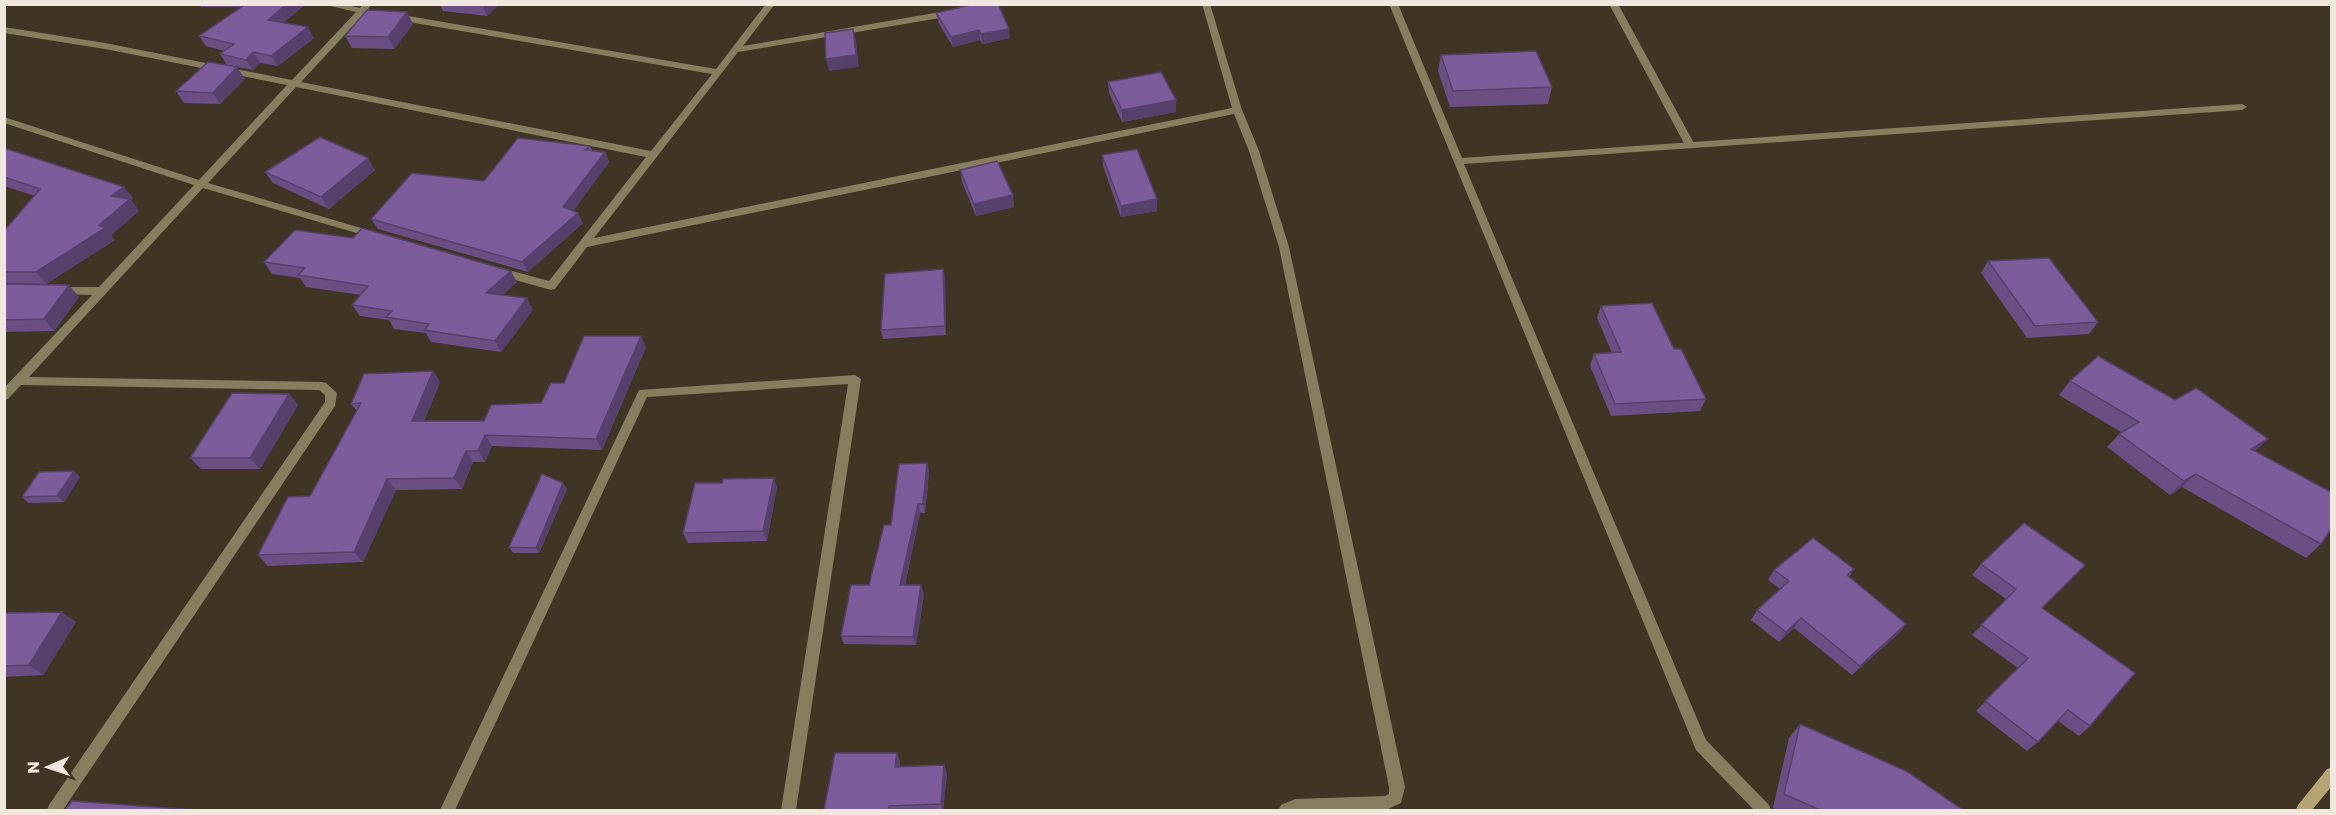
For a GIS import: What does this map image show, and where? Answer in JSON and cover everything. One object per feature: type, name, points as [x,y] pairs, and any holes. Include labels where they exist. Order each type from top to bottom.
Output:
[{"type":"main road","points":[[2302,810],[2331,774]]},
{"type":"street","points":[[326,4],[367,10]]},
{"type":"street","points":[[483,267],[551,286],[771,4]]},
{"type":"street","points":[[1206,4],[1237,110],[1254,151],[1284,247],[1397,787],[1396,798],[1386,803],[1295,806],[1287,810]]},
{"type":"street","points":[[1393,4],[1701,745],[1764,810]]},
{"type":"street","points":[[1613,4],[1690,145]]},
{"type":"street","points":[[4,396],[294,84],[367,10]]},
{"type":"street","points":[[735,50],[957,12]]},
{"type":"street","points":[[384,15],[718,72]]},
{"type":"street","points":[[4,30],[105,46],[653,155]]},
{"type":"street","points":[[1458,161],[2242,106]]},
{"type":"street","points":[[584,244],[1237,110]]},
{"type":"street","points":[[4,120],[201,184],[381,237]]},
{"type":"street","points":[[52,290],[100,291]]},
{"type":"street","points":[[447,810],[643,393],[855,379],[789,810]]},
{"type":"street","points":[[19,381],[322,386],[331,393],[331,403],[54,810]]},
{"type":"building","points":[[246,4],[287,4],[268,20],[308,27],[271,56],[253,52],[246,60],[220,54],[234,44],[199,36]]},
{"type":"building","points":[[975,4],[998,4],[1009,29],[981,34],[979,30],[951,37],[936,13]]},
{"type":"building","points":[[367,10],[407,12],[388,37],[345,36]]},
{"type":"building","points":[[853,29],[856,55],[826,59],[825,33]]},
{"type":"building","points":[[1536,51],[1552,87],[1453,91],[1441,55]]},
{"type":"building","points":[[208,62],[237,67],[213,93],[176,91]]},
{"type":"building","points":[[1161,72],[1176,100],[1122,110],[1108,82]]},
{"type":"building","points":[[320,137],[368,158],[321,197],[265,172]]},
{"type":"building","points":[[518,138],[590,146],[585,150],[605,152],[563,207],[578,213],[522,262],[371,219],[412,173],[484,181]]},
{"type":"building","points":[[4,148],[124,187],[111,196],[130,199],[99,225],[105,228],[36,272],[4,272],[4,231],[40,189],[4,177]]},
{"type":"building","points":[[1137,149],[1157,199],[1121,206],[1102,155]]},
{"type":"building","points":[[997,161],[1013,195],[974,204],[960,170]]},
{"type":"building","points":[[362,228],[511,271],[486,293],[527,298],[495,341],[424,330],[429,324],[386,317],[392,311],[352,305],[368,286],[298,275],[305,268],[264,262],[295,230],[353,238]]},
{"type":"building","points":[[2049,258],[2098,322],[2035,326],[1988,261]]},
{"type":"building","points":[[943,269],[945,326],[881,330],[885,274]]},
{"type":"building","points":[[4,284],[69,285],[44,319],[4,320]]},
{"type":"building","points":[[1652,303],[1674,349],[1681,349],[1706,399],[1615,404],[1594,354],[1621,352],[1601,306]]},
{"type":"building","points":[[584,336],[641,336],[596,439],[485,435],[478,451],[466,451],[454,478],[387,479],[354,552],[258,555],[288,497],[310,496],[361,403],[351,404],[364,374],[433,371],[412,421],[484,421],[491,405],[541,403],[551,383],[564,383]]},
{"type":"building","points":[[2098,356],[2175,400],[2196,388],[2268,439],[2251,449],[2331,492],[2331,529],[2321,544],[2196,474],[2184,481],[2119,434],[2139,422],[2070,381]]},
{"type":"building","points":[[232,393],[289,394],[250,458],[190,458]]},
{"type":"building","points":[[927,463],[923,504],[918,504],[900,585],[921,585],[913,637],[841,636],[851,585],[869,585],[884,525],[891,525],[899,464]]},
{"type":"building","points":[[74,471],[57,496],[22,497],[39,472]]},
{"type":"building","points":[[542,474],[563,483],[536,548],[509,547]]},
{"type":"building","points":[[774,478],[763,531],[683,533],[695,483],[722,483],[723,479]]},
{"type":"building","points":[[2024,523],[2085,565],[2042,608],[2135,673],[2090,726],[2068,710],[2038,742],[1985,701],[2028,658],[1981,625],[2016,589],[1981,564]]},
{"type":"building","points":[[1813,538],[1854,569],[1847,575],[1906,624],[1860,666],[1801,618],[1786,632],[1757,610],[1789,581],[1774,570]]},
{"type":"building","points":[[62,612],[29,665],[4,666],[4,613]]},
{"type":"building","points":[[1800,724],[1906,771],[1963,810],[1820,810],[1784,794]]},
{"type":"building","points":[[835,753],[897,753],[895,767],[944,765],[941,804],[889,806],[888,810],[824,810]]},
{"type":"building","points":[[72,801],[196,810],[65,810]]}]
